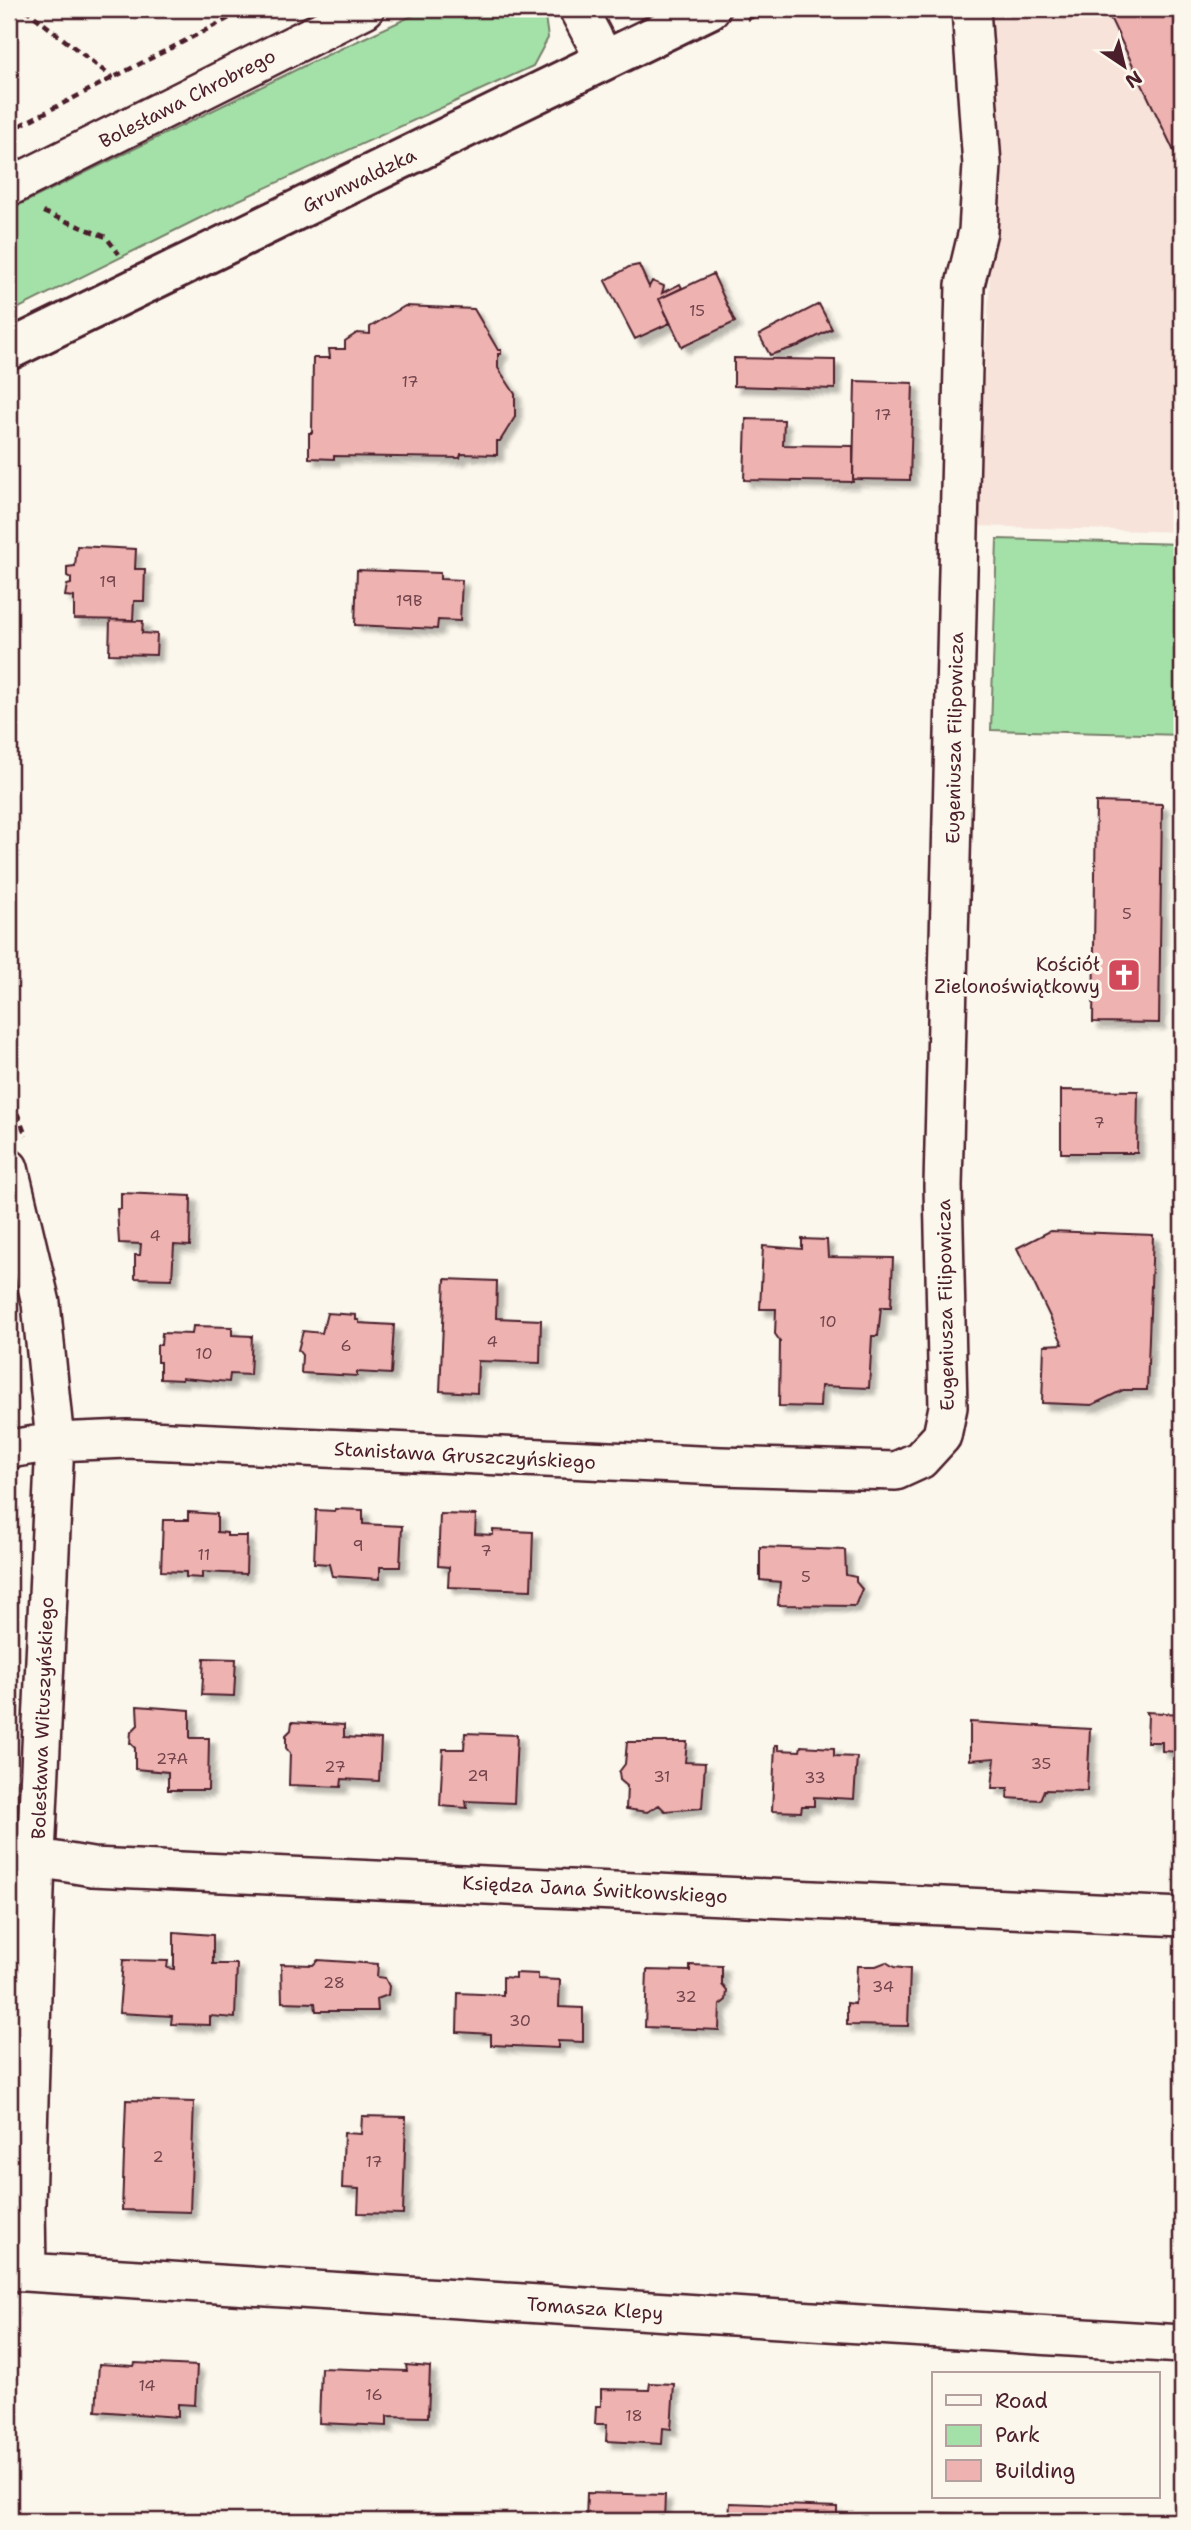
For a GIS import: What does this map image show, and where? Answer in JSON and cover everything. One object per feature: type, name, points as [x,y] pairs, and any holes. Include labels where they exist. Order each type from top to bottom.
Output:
[{"type":"street","name":"Bolesława Chrobrego","points":[[9,187],[365,9]]},
{"type":"street","points":[[578,9],[605,60]]},
{"type":"street","name":"Grunwaldzka","points":[[9,350],[710,9]]},
{"type":"street","name":"Eugeniusza Filipowicza","points":[[920,1460],[942,1436],[948,1407],[943,1186],[965,285],[978,231],[982,165],[971,9]]},
{"type":"street","name":"Bolesława Wituszyńskiego","points":[[18,2271],[26,2205],[23,1855],[55,1443],[41,1303],[19,1156]]},
{"type":"street","name":"Stanisława Gruszczyńskiego","points":[[9,1449],[127,1439],[707,1466],[883,1471],[896,1471],[920,1460]]},
{"type":"street","name":"Księdza Jana Świtkowskiego","points":[[23,1855],[92,1867],[1182,1917]]},
{"type":"street","name":"Tomasza Klepy","points":[[18,2271],[1182,2344]]},
{"type":"path","points":[[26,9],[113,78]]},
{"type":"path","points":[[9,131],[247,9]]},
{"type":"path","points":[[9,1091],[19,1156]]},
{"type":"shaded area","points":[[974,9],[1182,9],[1182,532],[976,526],[993,221]]},
{"type":"green space","points":[[427,9],[544,9],[548,38],[533,66],[206,215],[9,313],[9,210]]},
{"type":"green space","points":[[997,539],[1182,544],[1182,735],[991,730]]},
{"type":"building","points":[[1106,9],[1182,9],[1182,168]]},
{"type":"building","points":[[639,265],[649,287],[652,281],[664,286],[662,293],[680,284],[682,288],[659,299],[670,323],[635,339],[605,281],[629,267]]},
{"type":"building","points":[[713,274],[735,322],[682,347],[659,299]]},
{"type":"building","points":[[819,304],[832,329],[798,346],[770,355],[759,335]]},
{"type":"building","points":[[405,306],[474,309],[498,350],[501,350],[501,354],[498,354],[498,368],[515,394],[515,417],[500,441],[497,441],[497,455],[461,454],[460,458],[309,458],[313,358],[330,358],[329,349],[345,349],[345,341],[357,333],[370,334],[370,327]]},
{"type":"building","points":[[734,358],[835,360],[835,389],[734,386]]},
{"type":"building","points":[[855,381],[913,383],[910,480],[853,479]]},
{"type":"building","points":[[746,419],[784,420],[783,445],[853,446],[853,482],[744,480]]},
{"type":"building","points":[[77,546],[136,549],[135,569],[145,569],[144,601],[134,601],[133,620],[74,619],[74,597],[65,596],[67,585],[71,584],[67,567],[75,566]]},
{"type":"building","points":[[357,570],[440,573],[440,579],[462,580],[460,621],[438,620],[437,629],[355,625]]},
{"type":"building","points":[[110,620],[143,621],[142,633],[157,634],[156,655],[109,654]]},
{"type":"building","points":[[1096,802],[1162,804],[1159,1023],[1093,1022]]},
{"type":"building","points":[[1061,1090],[1138,1091],[1137,1153],[1061,1153]]},
{"type":"building","points":[[121,1193],[191,1196],[190,1246],[174,1245],[172,1279],[135,1278],[135,1255],[140,1255],[141,1244],[119,1243],[117,1209],[121,1209]]},
{"type":"building","points":[[1050,1231],[1153,1235],[1147,1390],[1123,1390],[1092,1405],[1042,1403],[1044,1345],[1063,1344],[1017,1248]]},
{"type":"building","points":[[802,1239],[827,1240],[828,1257],[893,1258],[891,1307],[881,1307],[878,1336],[872,1336],[869,1388],[821,1386],[820,1407],[779,1406],[780,1341],[775,1334],[776,1309],[760,1309],[763,1246],[802,1249]]},
{"type":"building","points":[[445,1279],[497,1281],[496,1318],[541,1320],[540,1363],[478,1361],[477,1393],[440,1391]]},
{"type":"building","points":[[327,1313],[356,1315],[359,1323],[394,1325],[391,1374],[357,1372],[357,1376],[301,1373],[302,1355],[298,1350],[303,1331],[322,1333]]},
{"type":"building","points":[[193,1326],[232,1327],[232,1335],[252,1336],[250,1375],[230,1374],[229,1382],[160,1379],[157,1345],[161,1345],[162,1333],[192,1334]]},
{"type":"building","points":[[316,1510],[363,1510],[363,1524],[402,1526],[400,1567],[380,1567],[380,1579],[332,1576],[329,1564],[314,1563]]},
{"type":"building","points":[[188,1512],[217,1514],[217,1532],[227,1533],[227,1536],[247,1536],[246,1574],[202,1572],[202,1578],[186,1577],[186,1572],[161,1571],[163,1520],[188,1520]]},
{"type":"building","points":[[440,1514],[476,1515],[475,1534],[493,1535],[493,1530],[533,1532],[531,1590],[448,1587],[449,1567],[438,1566]]},
{"type":"building","points":[[760,1547],[845,1550],[846,1575],[856,1577],[856,1582],[862,1589],[855,1606],[778,1605],[780,1582],[760,1580]]},
{"type":"building","points":[[204,1658],[236,1659],[234,1696],[202,1695]]},
{"type":"building","points":[[137,1706],[190,1710],[190,1738],[209,1738],[208,1790],[168,1790],[168,1772],[135,1769],[135,1748],[130,1743],[131,1732],[138,1725]]},
{"type":"building","points":[[1146,1712],[1182,1714],[1182,1752],[1162,1751],[1162,1742],[1147,1742]]},
{"type":"building","points":[[292,1722],[344,1725],[344,1737],[381,1739],[379,1781],[342,1779],[341,1787],[289,1785],[290,1753],[286,1748],[286,1735],[291,1730]]},
{"type":"building","points":[[970,1722],[1090,1729],[1087,1791],[1044,1790],[1040,1800],[1007,1798],[1008,1788],[992,1788],[995,1758],[970,1760]]},
{"type":"building","points":[[465,1733],[517,1735],[514,1803],[466,1801],[467,1808],[440,1806],[443,1749],[464,1749]]},
{"type":"building","points":[[627,1742],[687,1742],[685,1762],[705,1763],[702,1808],[665,1811],[659,1805],[647,1812],[626,1809],[627,1786],[620,1780],[619,1772],[625,1764]]},
{"type":"building","points":[[775,1745],[778,1745],[778,1750],[800,1751],[801,1746],[834,1748],[834,1756],[857,1757],[854,1799],[814,1797],[814,1806],[802,1806],[801,1812],[772,1811]]},
{"type":"building","points":[[174,1932],[213,1935],[213,1964],[237,1964],[235,2018],[210,2016],[210,2025],[171,2024],[172,2016],[119,2013],[123,1960],[168,1961],[167,1968],[174,1969]]},
{"type":"building","points":[[318,1960],[378,1964],[377,1977],[385,1978],[389,1986],[388,1995],[377,1999],[378,2011],[316,2011],[315,2003],[282,2002],[281,1964],[313,1965]]},
{"type":"building","points":[[886,1962],[894,1967],[910,1969],[908,2026],[847,2025],[847,2003],[855,2004],[857,1966],[876,1966]]},
{"type":"building","points":[[690,1965],[722,1966],[722,1985],[727,1991],[726,2000],[720,2005],[719,2030],[645,2027],[647,1970],[690,1971]]},
{"type":"building","points":[[515,1973],[538,1974],[538,1979],[560,1980],[559,2007],[583,2008],[583,2042],[558,2041],[558,2048],[491,2045],[491,2034],[457,2032],[458,1993],[503,1995],[503,1977],[515,1978]]},
{"type":"building","points":[[126,2100],[194,2102],[190,2212],[122,2210]]},
{"type":"building","points":[[362,2116],[406,2117],[403,2214],[358,2213],[359,2189],[342,2188],[344,2133],[361,2134]]},
{"type":"building","points":[[135,2363],[197,2366],[195,2405],[178,2404],[178,2417],[96,2411],[99,2364],[134,2366]]},
{"type":"building","points":[[406,2365],[430,2367],[428,2417],[387,2416],[387,2426],[319,2423],[321,2368],[407,2371]]},
{"type":"building","points":[[650,2383],[674,2384],[671,2429],[663,2428],[662,2444],[606,2441],[607,2424],[595,2424],[596,2406],[601,2406],[601,2389],[649,2390]]},
{"type":"building","points":[[587,2493],[665,2495],[664,2521],[586,2521]]},
{"type":"building","points":[[730,2503],[837,2507],[837,2521],[729,2521]]},
{"type":"building","points":[[943,2513],[1015,2516],[1015,2521],[943,2521]]},
{"type":"place","name":"Kościół Zielonoświątkowy","points":[[1124,975]]}]
